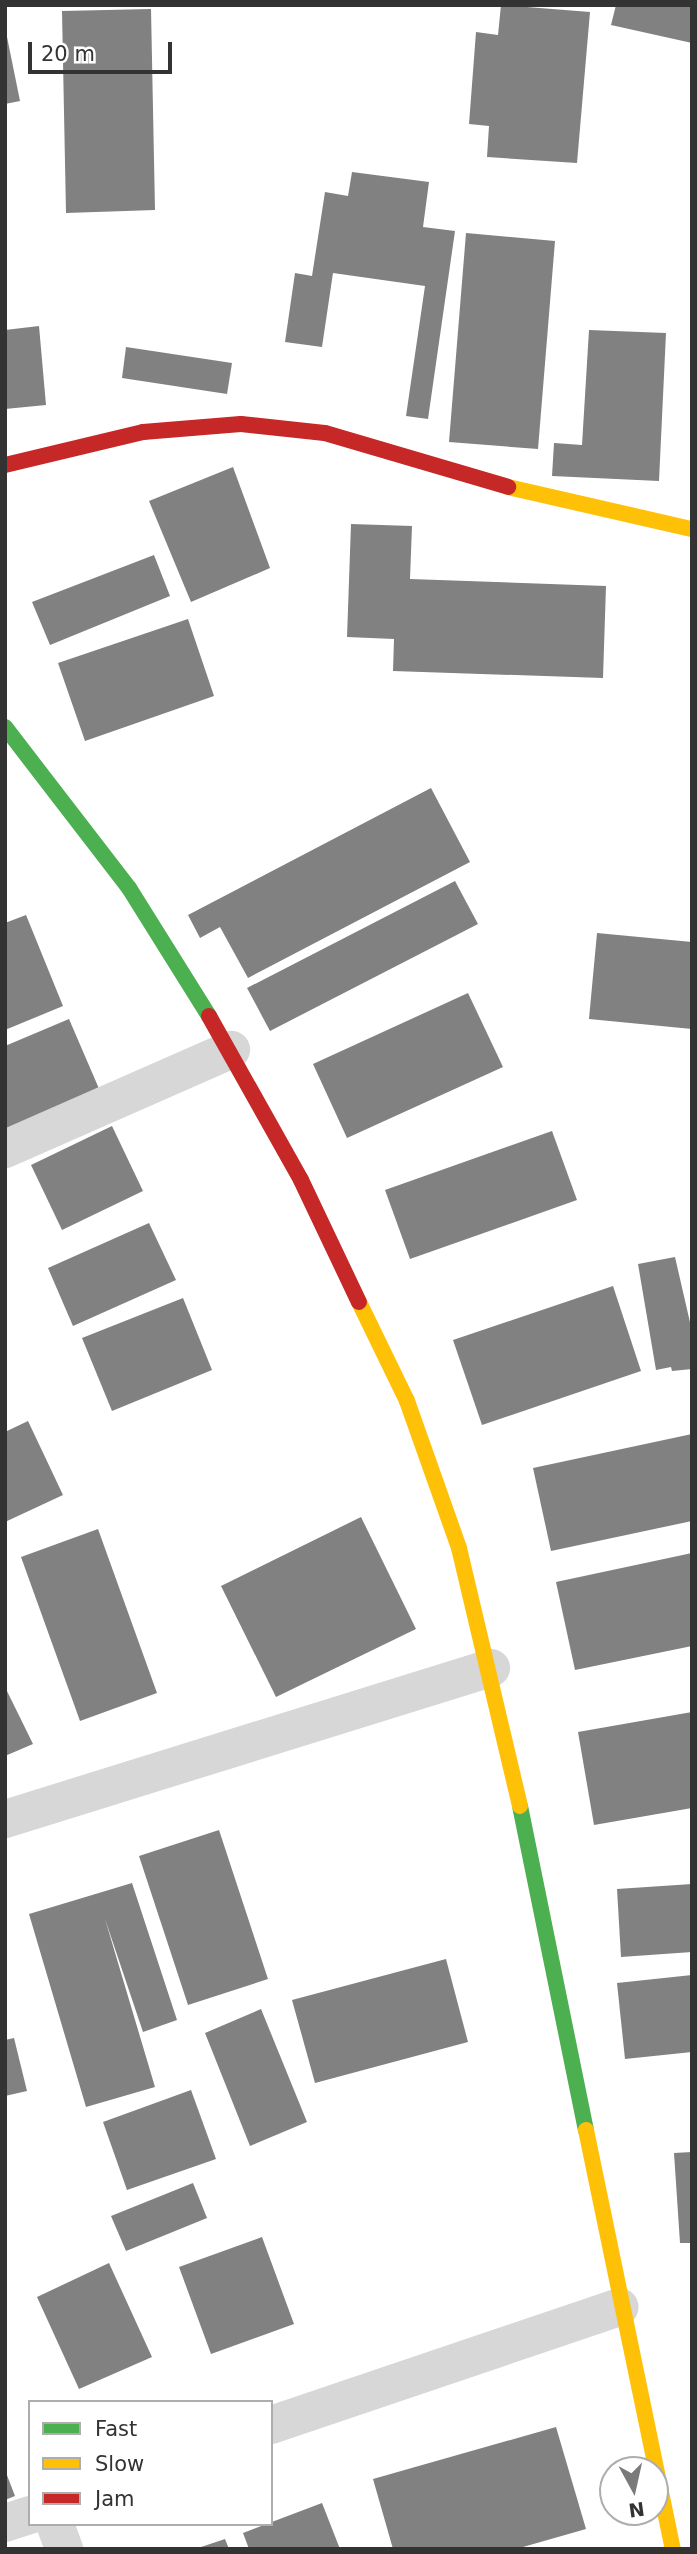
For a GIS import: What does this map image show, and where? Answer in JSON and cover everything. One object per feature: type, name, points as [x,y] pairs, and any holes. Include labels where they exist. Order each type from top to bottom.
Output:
[{"type":"street","points":[[5,465],[143,432],[253,426],[326,433],[554,501],[692,529]]},
{"type":"street","points":[[5,727],[128,888],[231,1050],[301,1180],[407,1401],[459,1548],[491,1668],[620,2307],[673,2549]]},
{"type":"street","points":[[5,1149],[231,1050]]},
{"type":"street","points":[[5,1819],[491,1668]]},
{"type":"street","points":[[273,2425],[620,2307]]},
{"type":"street","points":[[5,2523],[28,2516]]},
{"type":"street","points":[[56,2526],[64,2549]]},
{"type":"building","points":[[501,5],[590,12],[577,163],[487,157],[489,126],[469,124],[476,32],[498,35]]},
{"type":"building","points":[[616,5],[692,7],[692,43],[611,25]]},
{"type":"building","points":[[151,9],[155,210],[66,213],[62,11]]},
{"type":"building","points":[[5,27],[20,101],[5,104]]},
{"type":"building","points":[[352,172],[429,182],[423,227],[455,231],[428,419],[406,416],[425,286],[333,273],[322,347],[285,342],[295,273],[312,276],[325,192],[348,196]]},
{"type":"building","points":[[466,233],[555,241],[538,449],[449,442]]},
{"type":"building","points":[[39,326],[46,405],[5,409],[5,330]]},
{"type":"building","points":[[589,330],[666,333],[659,481],[552,476],[554,443],[582,445]]},
{"type":"building","points":[[126,347],[232,363],[227,394],[122,378]]},
{"type":"building","points":[[233,467],[270,568],[191,602],[149,501]]},
{"type":"building","points":[[351,524],[412,526],[410,579],[606,586],[603,678],[393,671],[394,639],[347,637]]},
{"type":"building","points":[[154,555],[170,596],[50,645],[32,602]]},
{"type":"building","points":[[188,619],[214,696],[85,741],[58,663]]},
{"type":"building","points":[[431,788],[470,862],[248,978],[220,927],[200,938],[188,915]]},
{"type":"building","points":[[455,881],[478,924],[270,1031],[247,988]]},
{"type":"building","points":[[26,915],[63,1006],[5,1030],[5,923]]},
{"type":"building","points":[[597,933],[692,942],[692,1029],[589,1019]]},
{"type":"building","points":[[468,993],[503,1067],[347,1138],[313,1064]]},
{"type":"building","points":[[69,1019],[100,1091],[5,1131],[5,1046]]},
{"type":"building","points":[[112,1126],[143,1191],[62,1230],[31,1165]]},
{"type":"building","points":[[552,1131],[577,1200],[410,1259],[385,1190]]},
{"type":"building","points":[[149,1223],[176,1280],[73,1326],[48,1268]]},
{"type":"building","points":[[675,1257],[692,1331],[692,1369],[672,1371],[671,1367],[656,1370],[638,1264]]},
{"type":"building","points":[[613,1286],[641,1371],[482,1425],[453,1340]]},
{"type":"building","points":[[183,1298],[212,1370],[112,1411],[82,1338]]},
{"type":"building","points":[[28,1421],[63,1495],[5,1522],[5,1432]]},
{"type":"building","points":[[692,1434],[692,1521],[551,1551],[533,1468]]},
{"type":"building","points":[[361,1517],[416,1629],[276,1697],[221,1586]]},
{"type":"building","points":[[98,1529],[157,1693],[80,1721],[21,1557]]},
{"type":"building","points":[[692,1553],[692,1646],[575,1670],[556,1582]]},
{"type":"building","points":[[5,1687],[33,1744],[5,1756]]},
{"type":"building","points":[[692,1712],[692,1808],[594,1825],[578,1732]]},
{"type":"building","points":[[219,1830],[268,1979],[188,2005],[139,1856]]},
{"type":"building","points":[[132,1883],[177,2020],[143,2032],[105,1919],[155,2087],[86,2107],[29,1914]]},
{"type":"building","points":[[692,1884],[692,1952],[621,1957],[617,1889]]},
{"type":"building","points":[[446,1959],[468,2042],[315,2083],[292,2000]]},
{"type":"building","points":[[692,1975],[692,2052],[625,2059],[617,1983]]},
{"type":"building","points":[[261,2009],[307,2122],[250,2146],[205,2033]]},
{"type":"building","points":[[14,2038],[27,2091],[5,2096],[5,2040]]},
{"type":"building","points":[[191,2090],[216,2159],[127,2190],[103,2122]]},
{"type":"building","points":[[692,2152],[692,2243],[680,2243],[674,2153]]},
{"type":"building","points":[[193,2183],[207,2218],[126,2251],[111,2216]]},
{"type":"building","points":[[262,2237],[294,2324],[211,2354],[179,2267]]},
{"type":"building","points":[[109,2263],[152,2357],[79,2389],[37,2297]]},
{"type":"building","points":[[556,2427],[586,2529],[516,2549],[393,2549],[373,2479]]},
{"type":"building","points":[[5,2470],[15,2496],[5,2500]]},
{"type":"building","points":[[322,2503],[340,2549],[249,2549],[243,2533],[261,2526],[273,2526],[273,2522]]},
{"type":"building","points":[[225,2539],[229,2549],[198,2549],[198,2548]]},
{"type":"traffic: fast","points":[[5,727],[129,888],[209,1016]]},
{"type":"traffic: fast","points":[[520,1806],[586,2130]]},
{"type":"traffic: slow","points":[[508,487],[692,529]]},
{"type":"traffic: slow","points":[[359,1302],[407,1401],[459,1548],[520,1806]]},
{"type":"traffic: slow","points":[[586,2130],[673,2549]]},
{"type":"traffic: jam","points":[[5,465],[143,432],[241,424],[325,433],[508,487]]},
{"type":"traffic: jam","points":[[209,1016],[301,1180],[359,1302]]}]
